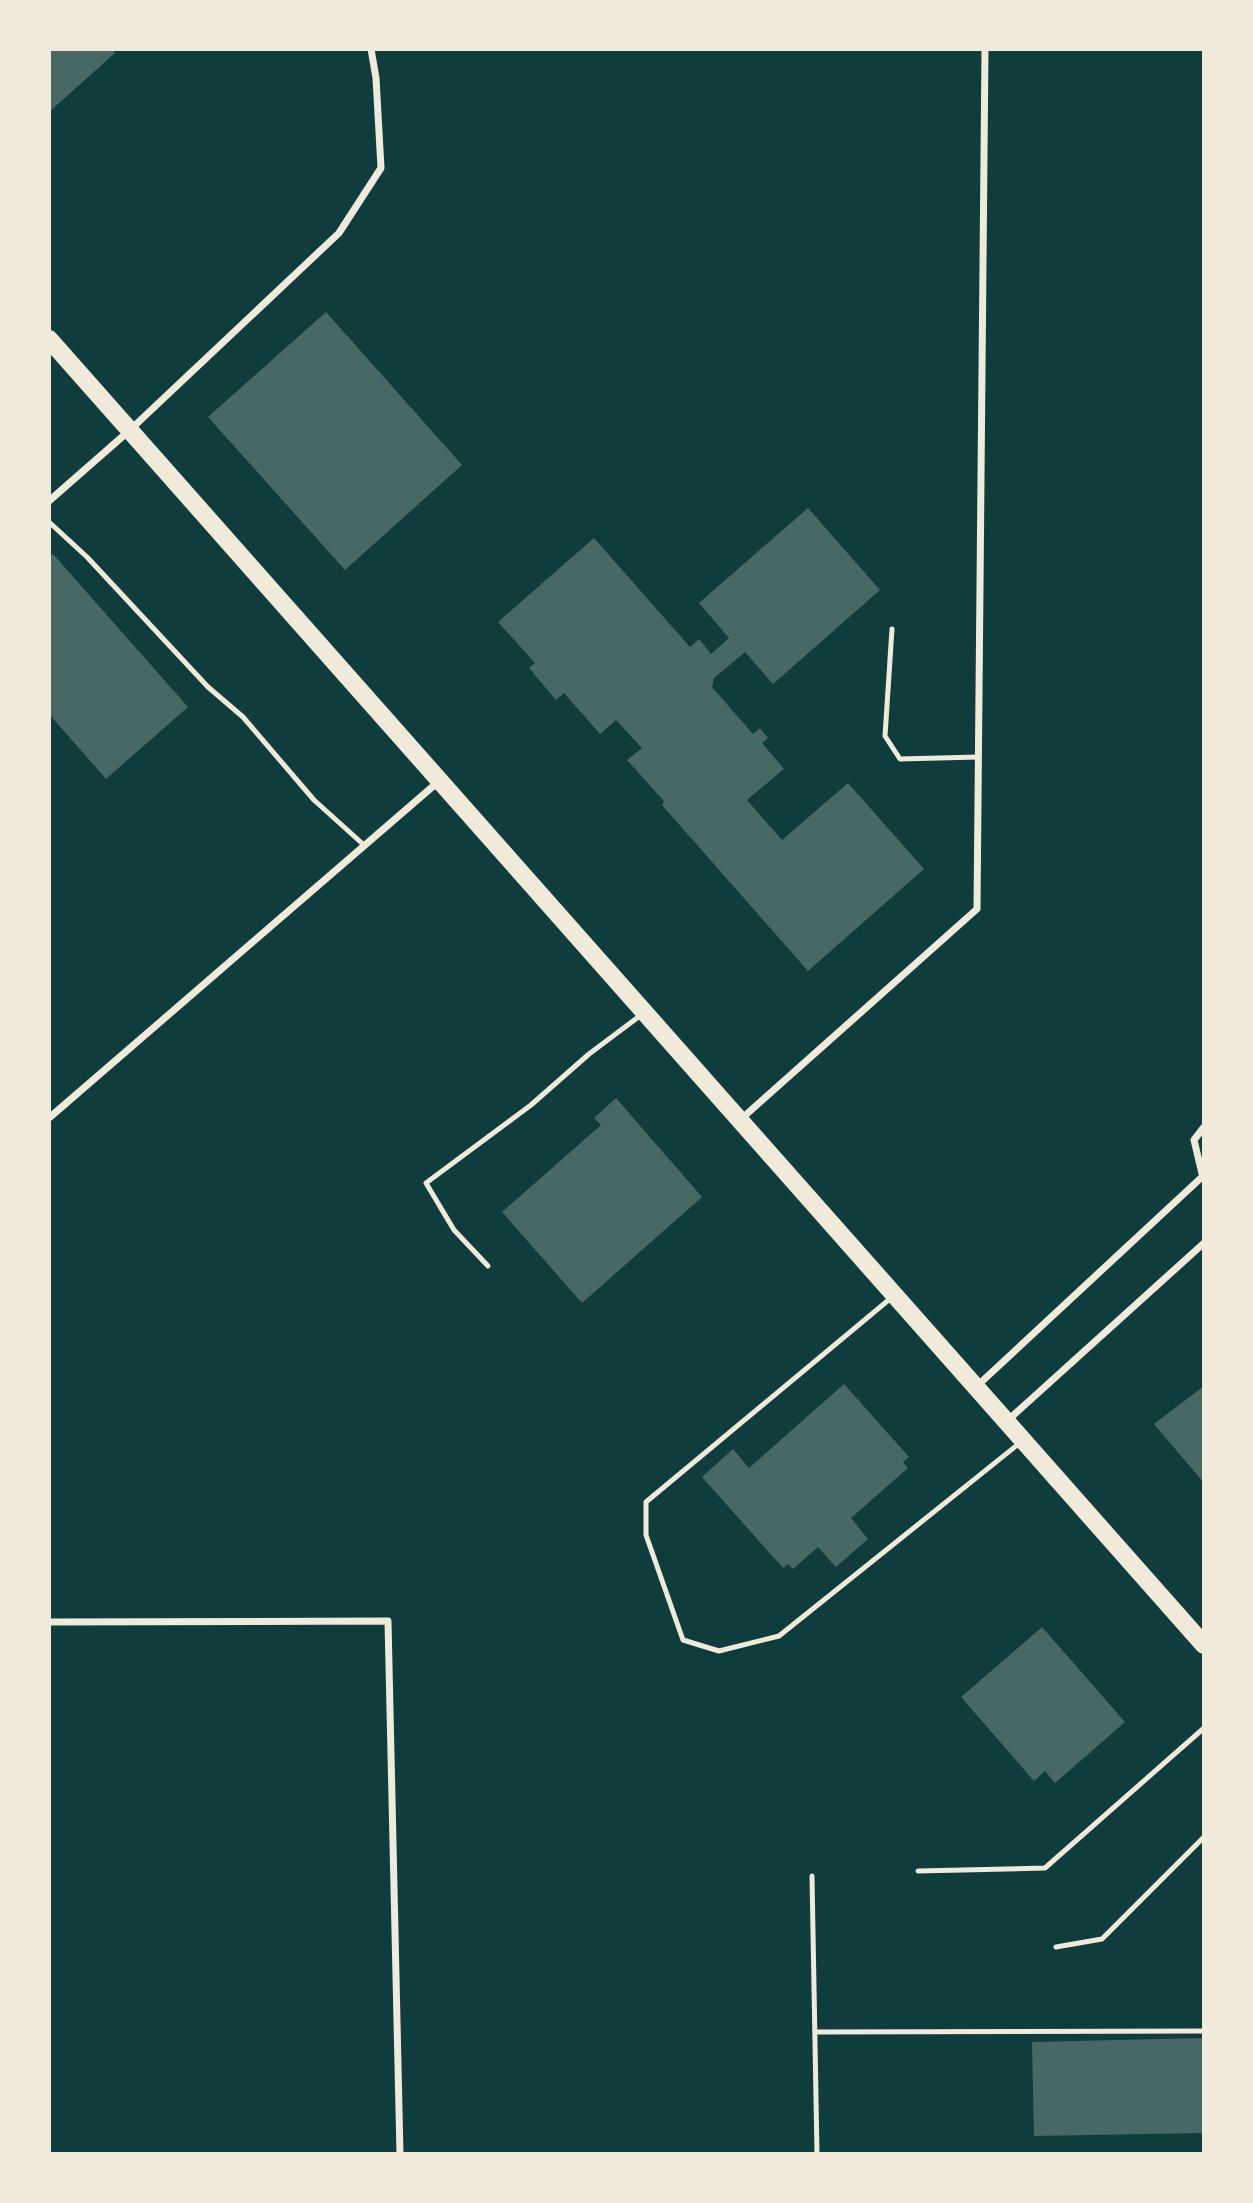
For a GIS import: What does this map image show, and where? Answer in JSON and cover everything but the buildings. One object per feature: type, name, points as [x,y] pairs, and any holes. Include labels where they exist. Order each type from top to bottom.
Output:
[{"type":"main road","points":[[49,339],[1204,1645]]},
{"type":"street","points":[[49,500],[130,430],[339,233],[381,168],[376,78],[371,49]]},
{"type":"street","points":[[739,1121],[977,909],[985,49]]},
{"type":"street","points":[[49,1118],[440,781]]},
{"type":"street","points":[[976,1387],[1203,1178],[1194,1140],[1204,1127]]},
{"type":"street","points":[[1007,1422],[1204,1243]]},
{"type":"street","points":[[49,1622],[388,1621],[400,2154]]},
{"type":"lane","points":[[49,522],[87,557],[208,687],[243,717],[314,800],[365,846]]},
{"type":"lane","points":[[892,629],[885,736],[900,759],[978,757]]},
{"type":"lane","points":[[488,1266],[454,1230],[426,1183],[531,1105],[589,1054],[644,1013]]},
{"type":"lane","points":[[894,1295],[646,1502],[646,1535],[684,1640],[719,1651],[779,1636],[1023,1440]]},
{"type":"lane","points":[[918,1871],[1045,1868],[1204,1728]]},
{"type":"lane","points":[[1056,1947],[1102,1939],[1204,1838]]},
{"type":"lane","points":[[812,1877],[817,2154]]},
{"type":"lane","points":[[815,2032],[1204,2031]]}]
